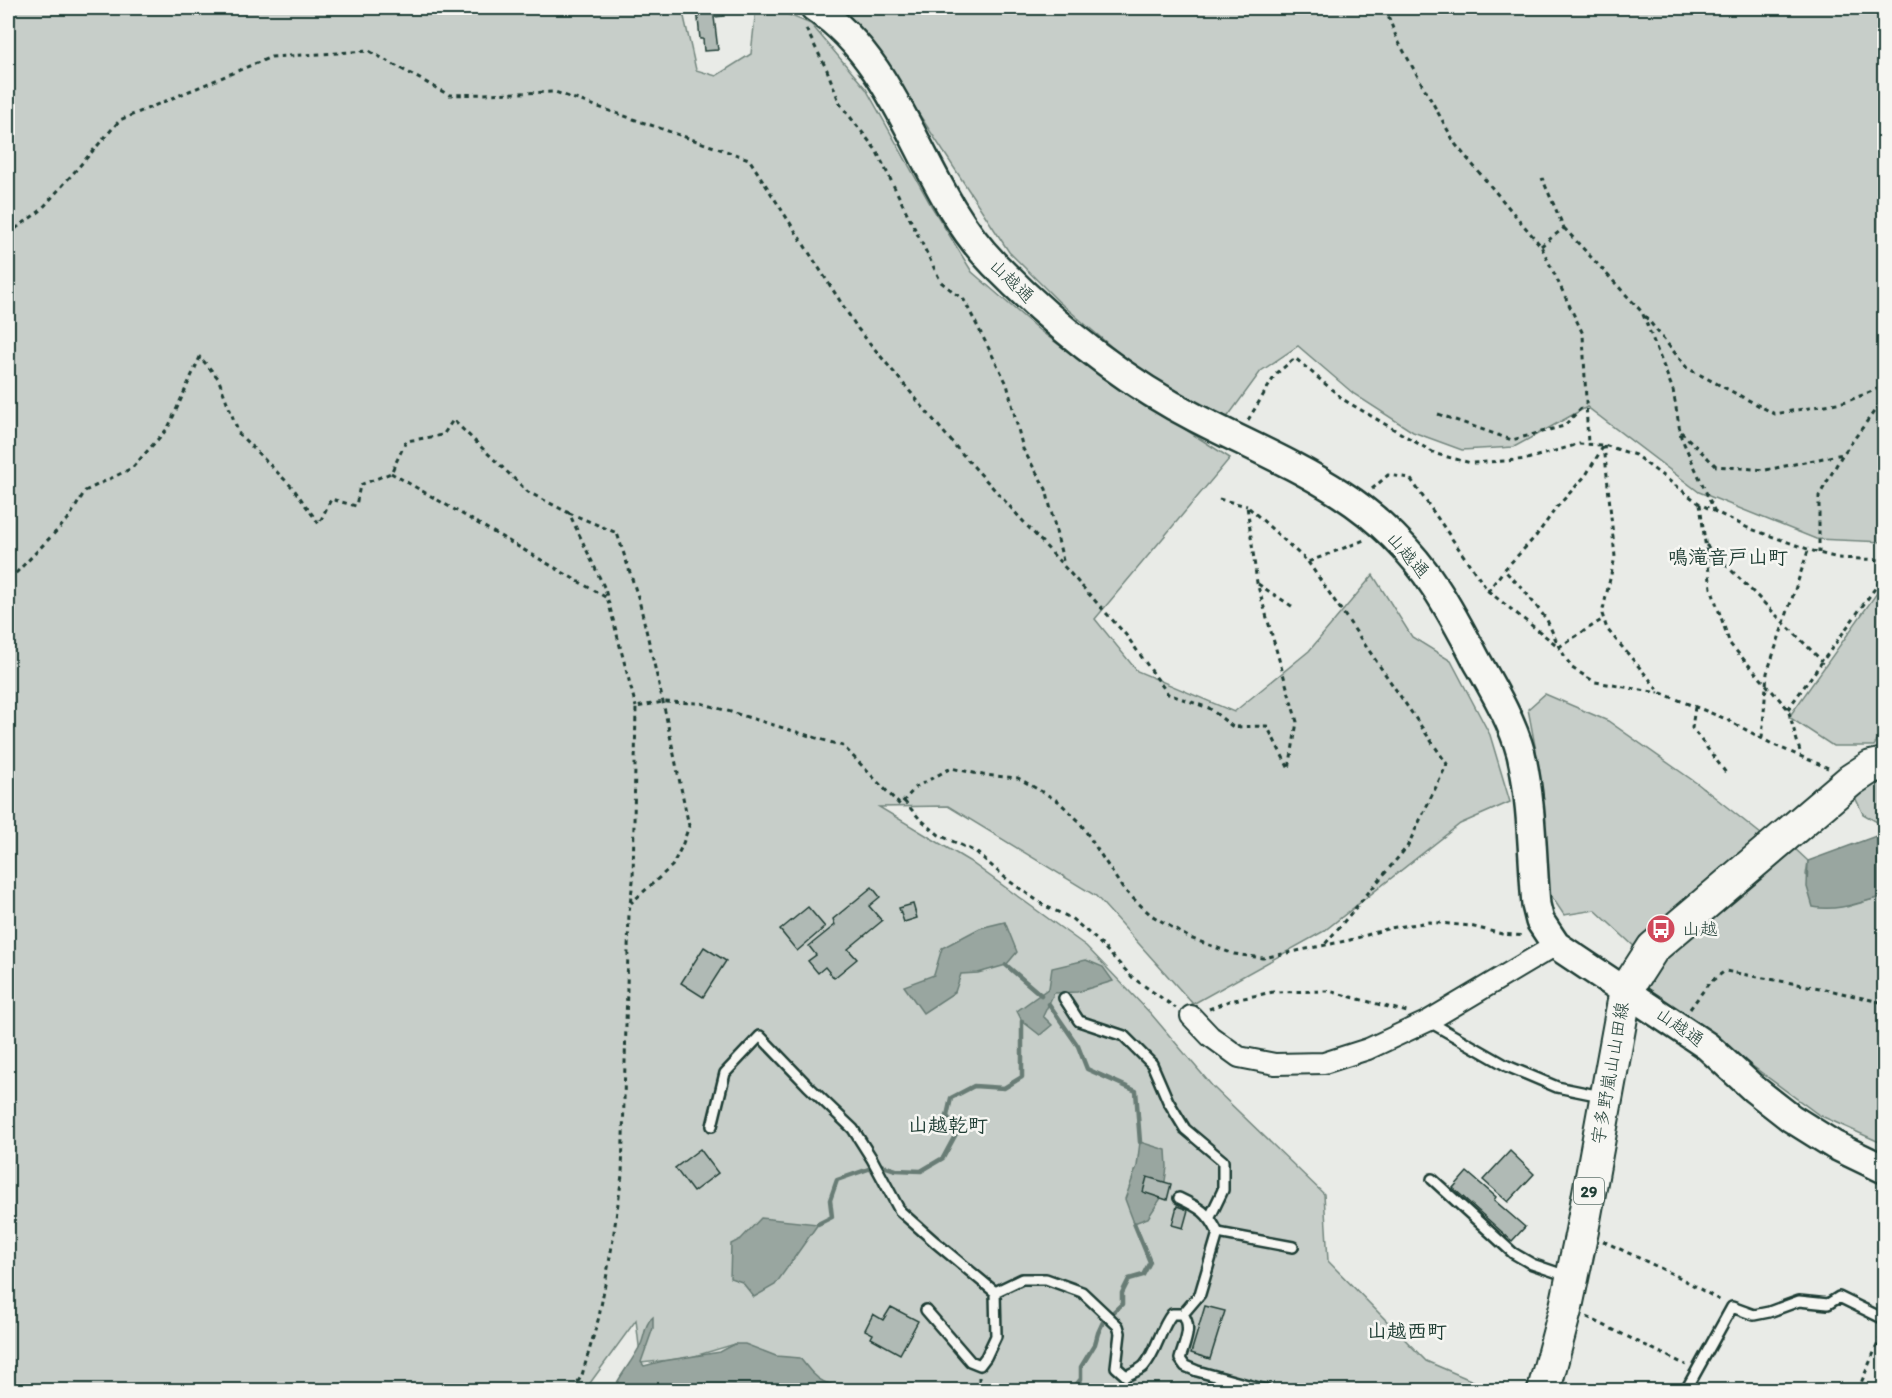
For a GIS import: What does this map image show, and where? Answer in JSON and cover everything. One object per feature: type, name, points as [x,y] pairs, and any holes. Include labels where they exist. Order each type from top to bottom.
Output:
[{"type":"main road","name":"宇多野嵐山山田線","points":[[1544,1390],[1582,1231],[1626,990],[1653,948],[1873,764]]},
{"type":"street","name":"山越通","points":[[810,18],[842,30],[865,54],[880,77],[953,212],[979,249],[1003,273],[1098,357],[1184,411],[1309,474],[1356,505],[1387,531],[1434,585],[1508,717],[1521,754],[1536,905],[1540,921],[1552,940],[1707,1046],[1754,1089],[1791,1118],[1834,1145],[1884,1169]]},
{"type":"street","points":[[1191,1016],[1210,1035],[1239,1057],[1275,1064],[1324,1063],[1368,1049],[1428,1021],[1552,940]]},
{"type":"lane","points":[[1064,998],[1079,1021],[1124,1036],[1152,1064],[1168,1101],[1185,1129],[1223,1161],[1223,1190],[1210,1217]]},
{"type":"lane","points":[[1428,1021],[1507,1066],[1557,1087],[1606,1097]]},
{"type":"lane","points":[[712,1126],[725,1073],[760,1036],[853,1129],[900,1210],[995,1292],[996,1335],[980,1365],[970,1361],[926,1310]]},
{"type":"lane","points":[[1432,1179],[1513,1253],[1532,1264],[1569,1292]]},
{"type":"lane","points":[[995,1292],[1022,1279],[1046,1279],[1082,1292],[1118,1326],[1120,1333],[1116,1367],[1126,1376],[1143,1368],[1172,1314],[1183,1314],[1200,1294],[1218,1233],[1210,1217],[1199,1207],[1179,1198]]},
{"type":"lane","points":[[1218,1233],[1293,1247]]},
{"type":"lane","points":[[1686,1390],[1732,1307],[1754,1315],[1799,1301],[1828,1304],[1839,1297],[1884,1318]]},
{"type":"lane","points":[[1183,1314],[1188,1321],[1180,1359],[1185,1366],[1234,1383],[1266,1390]]},
{"type":"path","points":[[1385,8],[1397,39],[1456,145],[1541,246],[1583,334],[1588,445]]},
{"type":"path","points":[[810,18],[840,104],[876,150],[941,282],[964,300],[1007,384],[1023,449],[1046,489],[1064,567]]},
{"type":"path","points":[[8,234],[40,211],[120,120],[271,57],[369,51],[449,95],[555,92],[749,159],[858,329],[956,447],[1125,635],[1168,694],[1209,708],[1233,727],[1267,726],[1289,769],[1297,722],[1257,583],[1247,506]]},
{"type":"path","points":[[1542,178],[1564,228],[1642,312],[1687,368],[1775,414],[1848,401],[1884,386]]},
{"type":"path","points":[[1541,246],[1564,228]]},
{"type":"path","points":[[1642,312],[1672,390],[1681,437],[1715,512]]},
{"type":"path","points":[[8,578],[17,572],[69,518],[85,491],[132,468],[168,428],[200,357],[218,378],[239,434],[293,488],[319,524],[332,499],[356,506],[360,485],[391,473],[406,441],[443,435],[453,420],[528,492],[569,513],[617,533],[639,600],[689,826],[672,866],[630,904]]},
{"type":"path","points":[[1237,437],[1276,374],[1295,358],[1344,400],[1436,454],[1471,463],[1527,459],[1579,444],[1604,445],[1635,455],[1700,504],[1748,528],[1808,551],[1839,558],[1884,561],[1884,576],[1788,709]]},
{"type":"path","points":[[1819,553],[1819,496],[1843,454],[1884,398]]},
{"type":"path","points":[[1438,414],[1512,440],[1564,426],[1586,403]]},
{"type":"path","points":[[1680,430],[1716,466],[1767,470],[1843,454]]},
{"type":"path","points":[[1488,591],[1586,475],[1604,445]]},
{"type":"path","points":[[1604,445],[1615,557],[1602,614],[1603,619],[1607,629],[1661,693]]},
{"type":"path","points":[[391,473],[608,598]]},
{"type":"path","points":[[1356,505],[1388,475],[1410,478],[1488,591],[1559,647]]},
{"type":"path","points":[[1219,499],[1247,506],[1308,562],[1447,764],[1407,847],[1324,945]]},
{"type":"path","points":[[1700,504],[1711,588],[1730,644],[1788,709],[1801,755]]},
{"type":"path","points":[[569,513],[605,589],[636,707],[633,881],[630,904],[622,1175],[599,1317],[582,1375],[573,1390]]},
{"type":"path","points":[[1308,562],[1387,531]]},
{"type":"path","points":[[1705,543],[1822,661]]},
{"type":"path","points":[[1762,738],[1767,673],[1808,551]]},
{"type":"path","points":[[1504,570],[1523,589],[1547,620],[1559,647],[1572,668],[1595,682],[1661,693],[1726,719],[1801,755],[1873,764]]},
{"type":"path","points":[[1257,583],[1293,607]]},
{"type":"path","points":[[1559,647],[1603,619]]},
{"type":"path","points":[[636,707],[663,702],[702,703],[843,746],[900,805],[916,787],[951,768],[983,775],[1018,778],[1058,801],[1079,821],[1123,889],[1151,915],[1190,938],[1234,954],[1263,958],[1350,940],[1390,928],[1430,922],[1470,926],[1502,934],[1552,940]]},
{"type":"path","points":[[1695,707],[1692,728],[1726,773]]},
{"type":"path","points":[[904,801],[939,835],[976,852],[1018,888],[1045,906],[1071,918],[1097,940],[1133,978],[1163,1000],[1191,1016],[1229,1001],[1273,992],[1329,991],[1410,1012],[1428,1021]]},
{"type":"path","points":[[1678,1025],[1709,983],[1725,971],[1825,989],[1884,1003]]},
{"type":"path","points":[[1582,1231],[1677,1276],[1732,1307]]},
{"type":"path","points":[[1569,1292],[1691,1367],[1698,1368]]},
{"type":"path","points":[[1858,1390],[1884,1327]]},
{"type":"shaded area","points":[[8,8],[682,8],[696,70],[716,76],[751,54],[756,8],[772,8],[811,24],[866,89],[932,207],[972,272],[1039,330],[1100,375],[1230,458],[1095,619],[1137,671],[1234,712],[1309,651],[1373,575],[1412,637],[1451,661],[1490,735],[1510,802],[1460,824],[1324,931],[1193,1004],[1096,896],[948,806],[879,807],[969,861],[1086,946],[1152,1015],[1213,1087],[1324,1194],[1328,1261],[1426,1361],[1494,1390],[853,1390],[826,1383],[735,1344],[688,1358],[641,1363],[636,1320],[585,1390],[8,1390]]},
{"type":"shaded area","points":[[829,8],[1884,8],[1884,542],[1816,539],[1699,492],[1587,407],[1514,447],[1462,450],[1413,432],[1354,394],[1298,346],[1261,371],[1226,419],[1134,366],[1058,301],[1009,252],[872,42]]},
{"type":"shaded area","points":[[1884,583],[1884,728],[1874,746],[1833,746],[1789,717]]},
{"type":"shaded area","points":[[1545,694],[1608,721],[1698,784],[1785,853],[1793,847],[1808,861],[1806,875],[1847,907],[1884,896],[1884,1144],[1819,1115],[1642,985],[1653,964],[1595,910],[1564,915],[1550,894],[1537,756],[1528,709]]},
{"type":"shaded area","points":[[1884,777],[1884,826],[1863,814],[1853,793]]},
{"type":"shaded area","points":[[1884,833],[1884,896],[1840,907],[1813,907],[1807,887],[1808,861]]},
{"type":"shaded area","points":[[1005,922],[1017,952],[1006,965],[978,973],[961,974],[955,992],[923,1013],[904,986],[934,975],[942,948],[980,928]]},
{"type":"shaded area","points":[[1086,960],[1103,967],[1113,981],[1077,992],[1054,993],[1043,1016],[1052,1025],[1040,1035],[1022,1021],[1017,1011],[1049,988],[1052,968]]},
{"type":"shaded area","points":[[1140,1142],[1166,1150],[1167,1167],[1163,1195],[1148,1218],[1134,1223],[1125,1199],[1137,1166]]},
{"type":"shaded area","points":[[761,1218],[818,1224],[775,1285],[754,1297],[742,1282],[730,1278],[731,1244],[741,1239]]},
{"type":"shaded area","points":[[653,1317],[653,1328],[641,1362],[644,1366],[720,1352],[735,1344],[745,1344],[776,1356],[800,1358],[820,1380],[852,1390],[613,1390],[638,1350]]},
{"type":"building","points":[[697,8],[723,8],[724,16],[714,17],[718,50],[704,51],[703,39],[700,39]]},
{"type":"building","points":[[872,887],[880,897],[869,906],[882,921],[848,949],[857,959],[834,978],[825,967],[818,973],[808,961],[816,955],[809,946],[835,925],[833,919]]},
{"type":"building","points":[[913,904],[917,918],[904,922],[899,908]]},
{"type":"building","points":[[808,907],[825,927],[797,951],[780,930]]},
{"type":"building","points":[[704,947],[726,961],[703,997],[681,983]]},
{"type":"building","points":[[700,1149],[718,1173],[693,1192],[675,1168]]},
{"type":"building","points":[[1510,1151],[1534,1174],[1508,1202],[1483,1180]]},
{"type":"building","points":[[1467,1172],[1496,1197],[1494,1200],[1525,1227],[1512,1241],[1453,1188]]},
{"type":"building","points":[[1147,1177],[1171,1184],[1167,1200],[1143,1192]]},
{"type":"building","points":[[1177,1206],[1188,1210],[1183,1228],[1172,1225]]},
{"type":"building","points":[[1205,1306],[1225,1311],[1210,1359],[1191,1353]]},
{"type":"building","points":[[891,1307],[918,1321],[900,1354],[871,1338],[873,1334],[865,1330],[873,1314],[883,1320]]},
{"type":"waterway","points":[[1006,965],[1041,995]]},
{"type":"waterway","points":[[1049,1004],[1078,1046],[1087,1069],[1136,1091],[1140,1142]]},
{"type":"waterway","points":[[818,1224],[832,1217],[830,1200],[837,1180],[880,1165],[896,1170],[921,1171],[943,1158],[957,1132],[947,1116],[951,1098],[974,1086],[1004,1088],[1022,1077],[1022,1021]]},
{"type":"waterway","points":[[1072,1390],[1081,1379],[1081,1367],[1095,1344],[1103,1322],[1122,1304],[1122,1293],[1129,1279],[1143,1275],[1150,1262],[1134,1223]]},
{"type":"place","name":"山越","points":[[1661,929]]},
{"type":"district","name":"鳴滝音戸山町","points":[[1728,557]]},
{"type":"district","name":"山越乾町","points":[[948,1125]]},
{"type":"district","name":"山越西町","points":[[1407,1331]]}]
